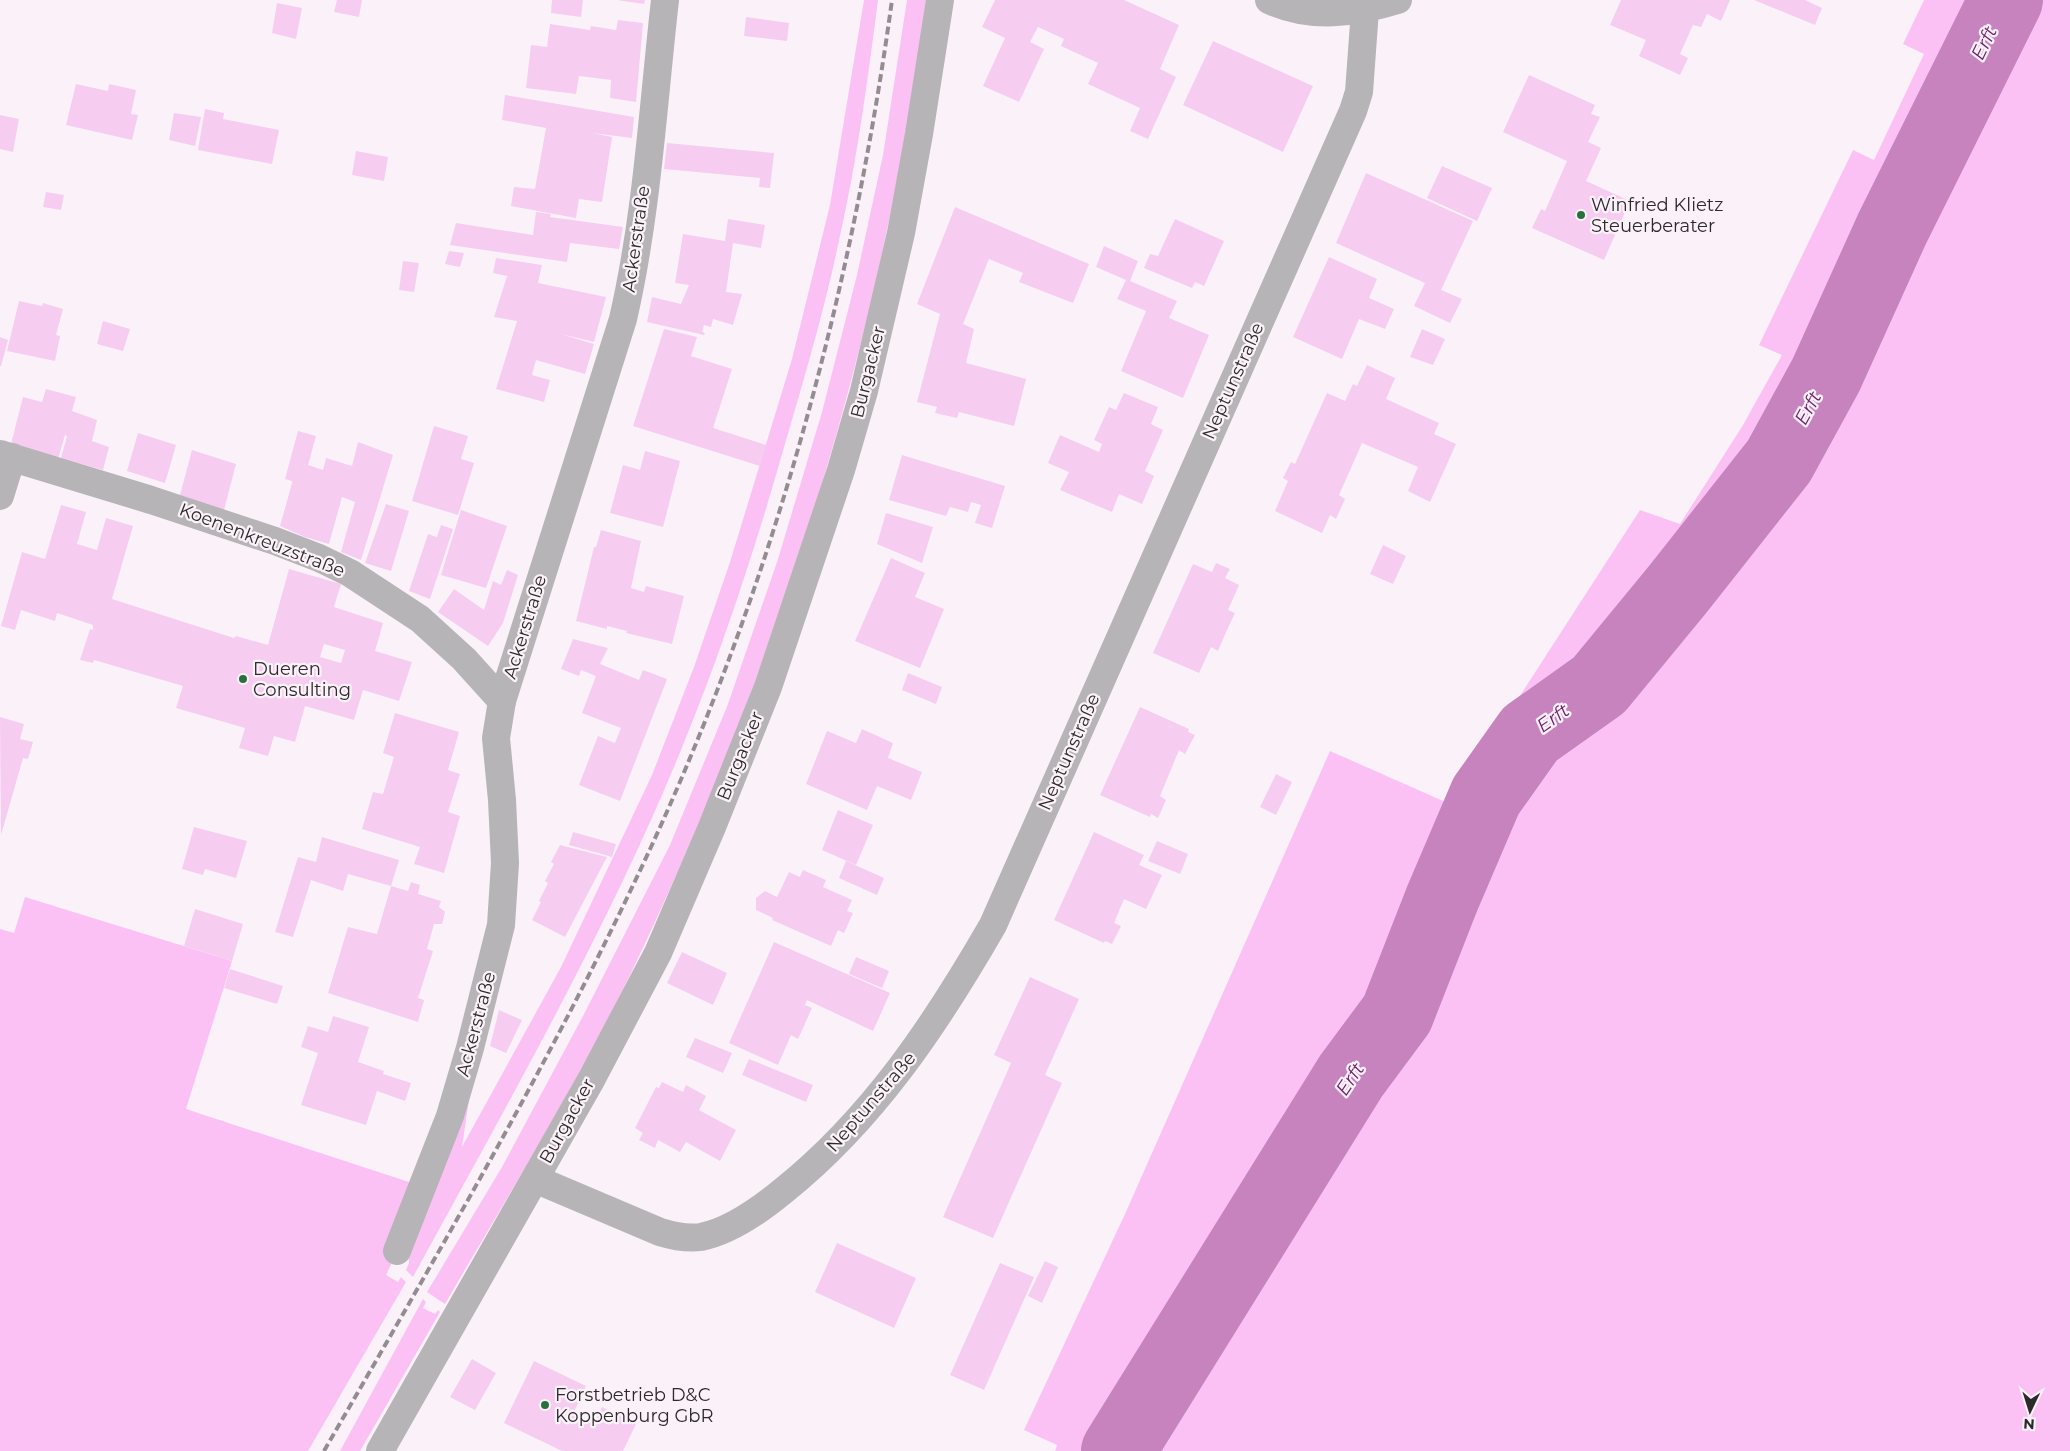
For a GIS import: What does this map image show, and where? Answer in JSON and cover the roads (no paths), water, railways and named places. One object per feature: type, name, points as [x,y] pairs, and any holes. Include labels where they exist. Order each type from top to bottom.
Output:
[{"type":"street","name":"Ackerstraße","points":[[397,1251],[450,1116],[470,1048],[501,925],[505,864],[502,800],[496,738],[502,701],[627,302],[633,276],[640,224],[665,0]]},
{"type":"street","name":"Burgacker","points":[[380,1451],[591,1080],[658,953],[712,827],[768,686],[795,609],[864,391],[904,215],[921,125],[940,0]]},
{"type":"street","points":[[1269,0],[1304,12],[1328,13],[1365,10],[1398,0]]},
{"type":"street","name":"Neptunstraße","points":[[535,1178],[675,1236],[700,1237],[718,1232],[742,1220],[772,1200],[823,1157],[864,1114],[918,1047],[950,999],[993,925],[1353,111],[1359,92],[1365,10]]},
{"type":"street","name":"Koenenkreuzstraße","points":[[0,496],[6,455],[151,500],[319,558],[350,573],[420,619],[464,659],[502,701]]},
{"type":"waterway","name":"Erft","points":[[1118,1451],[1351,1076],[1397,1014],[1442,899],[1486,796],[1530,734],[1599,685],[1779,461],[1826,375],[1892,229],[2006,0]]},
{"type":"railway","points":[[324,1451],[494,1153],[575,1001],[651,847],[695,746],[735,643],[771,539],[803,433],[831,326],[855,218],[892,0]]},
{"type":"place","name":"Winfried Klietz Steuerberater","points":[[1581,215]]},
{"type":"place","name":"Dueren Consulting","points":[[243,679]]},
{"type":"place","name":"Forstbetrieb D&C Koppenburg GbR","points":[[545,1405]]}]
